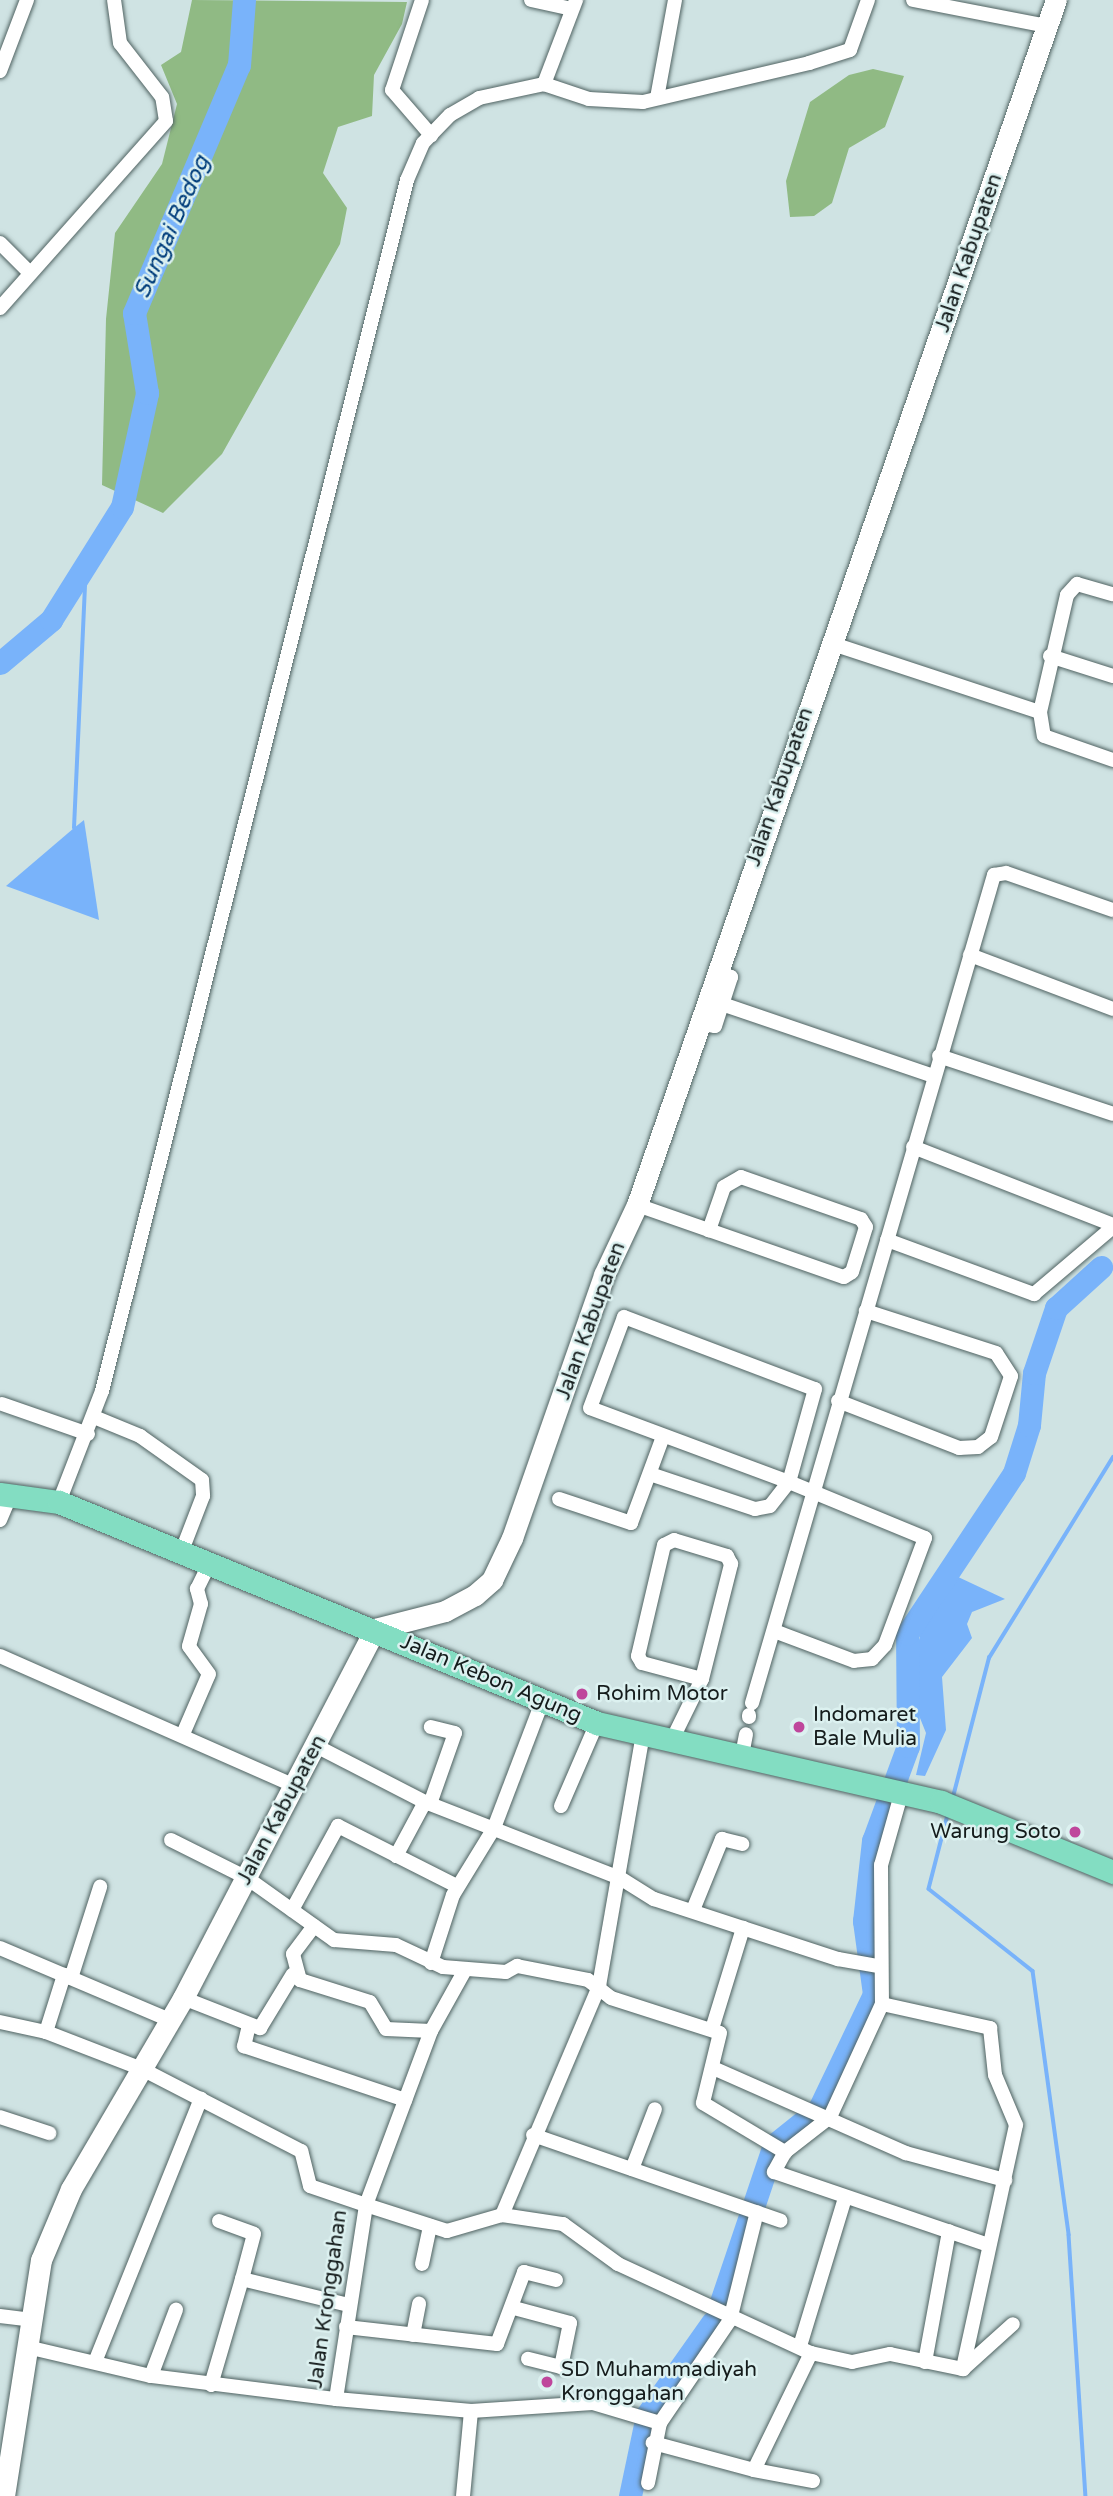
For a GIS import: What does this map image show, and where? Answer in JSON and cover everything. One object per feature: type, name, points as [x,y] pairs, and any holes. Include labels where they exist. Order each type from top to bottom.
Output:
[{"type":"main road","name":"Jalan Kabupaten","points":[[4,2496],[6,2449],[41,2260],[57,2220],[183,1998],[375,1629],[445,1611],[492,1580],[530,1491],[604,1275],[637,1205],[830,643],[1056,0]]},
{"type":"main road","name":"Jalan Kebon Agung","points":[[4,1492],[59,1502],[375,1629],[542,1702],[597,1723],[672,1740],[744,1744],[941,1802],[1113,1872]]},
{"type":"street","points":[[0,72],[27,0]]},
{"type":"street","points":[[0,308],[29,272],[166,121],[162,97],[120,43],[114,0]]},
{"type":"street","points":[[422,0],[392,90],[431,135]]},
{"type":"street","points":[[531,0],[574,5],[544,84]]},
{"type":"street","points":[[657,98],[675,0]]},
{"type":"street","points":[[59,1502],[94,1417],[390,234],[415,161],[431,135],[479,98],[544,84],[609,102],[657,98],[841,54],[857,41],[868,0]]},
{"type":"street","points":[[914,0],[1047,26]]},
{"type":"street","points":[[0,243],[29,272]]},
{"type":"street","points":[[1113,594],[1072,587],[1051,656],[1040,712],[1044,736],[1113,760]]},
{"type":"street","points":[[830,643],[1040,712]]},
{"type":"street","points":[[1051,656],[1113,677]]},
{"type":"street","points":[[750,1712],[777,1632],[838,1401],[970,956],[986,892],[999,872],[1113,911]]},
{"type":"street","points":[[970,956],[1113,1009]]},
{"type":"street","points":[[699,1023],[715,1027],[731,977],[717,972]]},
{"type":"street","points":[[722,1004],[933,1076]]},
{"type":"street","points":[[939,1056],[1113,1114]]},
{"type":"street","points":[[887,1240],[1034,1294],[1113,1226],[913,1147]]},
{"type":"street","points":[[637,1205],[844,1278],[852,1272],[866,1227],[861,1219],[741,1177],[724,1187],[709,1230]]},
{"type":"street","points":[[838,1401],[959,1448],[978,1447],[991,1437],[1011,1376],[996,1353],[866,1311]]},
{"type":"street","points":[[650,1474],[755,1508],[770,1506],[789,1482],[815,1389],[624,1317],[590,1408],[663,1439],[789,1482],[814,1494],[913,1528],[925,1538],[926,1549],[872,1660],[854,1661],[777,1632]]},
{"type":"street","points":[[2,1404],[88,1434]]},
{"type":"street","points":[[94,1417],[140,1436],[202,1480],[203,1496],[181,1553]]},
{"type":"street","points":[[559,1499],[631,1523],[663,1439]]},
{"type":"street","points":[[0,1520],[4,1492]]},
{"type":"street","points":[[672,1740],[702,1679],[732,1564],[727,1556],[674,1539],[664,1545],[638,1656],[642,1663],[702,1679]]},
{"type":"street","points":[[183,1734],[209,1674],[189,1646],[201,1604],[197,1590],[209,1564]]},
{"type":"street","points":[[0,1656],[183,1734],[295,1786]]},
{"type":"street","points":[[431,1963],[457,1886],[494,1828],[542,1702]]},
{"type":"street","points":[[561,1806],[597,1723]]},
{"type":"street","points":[[396,1856],[428,1803],[455,1733],[431,1727]]},
{"type":"street","points":[[502,2215],[533,2135],[579,2043],[599,1986],[643,1735]]},
{"type":"street","points":[[316,1746],[428,1803],[620,1878],[654,1899],[743,1928],[878,1966]]},
{"type":"street","points":[[902,1791],[883,1851],[878,1966],[882,2004],[830,2117],[782,2150],[776,2175],[989,2245]]},
{"type":"street","points":[[292,1910],[338,1826],[457,1886]]},
{"type":"street","points":[[693,1910],[722,1839],[742,1844]]},
{"type":"street","points":[[171,1840],[247,1878],[334,1940],[396,1945],[431,1963],[465,1970],[528,1967],[599,1986],[611,1997],[712,2029],[722,2036],[706,2108],[782,2150]]},
{"type":"street","points":[[46,2032],[100,1887]]},
{"type":"street","points":[[183,1998],[249,2025],[262,2026],[293,1974],[293,1954],[314,1926]]},
{"type":"street","points":[[712,2029],[743,1928]]},
{"type":"street","points":[[0,1948],[170,2020]]},
{"type":"street","points":[[465,1970],[431,2031],[366,2205],[452,2231],[502,2215],[563,2224],[618,2264],[730,2320],[836,2361],[881,2353],[963,2369]]},
{"type":"street","points":[[293,1974],[370,2002],[383,2028],[431,2031]]},
{"type":"street","points":[[882,2004],[990,2028],[995,2074],[1017,2125],[963,2369]]},
{"type":"street","name":"Jalan Kronggahan","points":[[0,2022],[46,2032],[142,2069],[201,2098],[300,2151],[310,2186],[366,2205],[336,2399],[151,2376],[27,2347]]},
{"type":"street","points":[[249,2025],[244,2046],[374,2094],[405,2100]]},
{"type":"street","points":[[713,2068],[830,2117],[906,2153],[1005,2180]]},
{"type":"street","points":[[95,2362],[201,2098]]},
{"type":"street","points":[[632,2169],[654,2109]]},
{"type":"street","points":[[0,2117],[49,2133]]},
{"type":"street","points":[[533,2135],[781,2221]]},
{"type":"street","points":[[754,2470],[806,2349],[845,2198]]},
{"type":"street","points":[[648,2483],[653,2443],[660,2423],[730,2320],[757,2212]]},
{"type":"street","points":[[211,2385],[254,2234],[219,2221]]},
{"type":"street","points":[[422,2264],[430,2226]]},
{"type":"street","points":[[925,2362],[949,2231]]},
{"type":"street","points":[[346,2327],[498,2344],[514,2308],[524,2273],[556,2280]]},
{"type":"street","points":[[242,2279],[349,2305]]},
{"type":"street","points":[[413,2335],[419,2304]]},
{"type":"street","points":[[514,2308],[570,2323],[561,2367],[528,2359]]},
{"type":"street","points":[[151,2376],[176,2310]]},
{"type":"street","points":[[0,2316],[32,2320]]},
{"type":"street","points":[[963,2369],[1013,2324]]},
{"type":"street","points":[[336,2399],[471,2411],[593,2403],[660,2423]]},
{"type":"street","points":[[463,2496],[471,2411]]},
{"type":"street","points":[[653,2443],[754,2470],[813,2481]]},
{"type":"green space","points":[[192,0],[407,2],[402,24],[374,75],[372,116],[338,127],[323,173],[347,208],[340,244],[222,454],[163,513],[102,485],[106,319],[115,233],[162,164],[177,104],[161,65],[181,52]]},
{"type":"green space","points":[[873,69],[904,76],[885,127],[849,148],[832,203],[814,216],[790,217],[786,181],[810,102],[849,75]]},
{"type":"water","points":[[84,820],[99,920],[6,886],[74,828]]},
{"type":"water","points":[[956,1576],[1005,1599],[972,1612],[967,1624],[972,1638],[942,1677],[946,1730],[925,1776],[916,1775],[926,1733],[916,1708],[916,1653],[925,1614]]},
{"type":"waterway","name":"Sungai Bedog","points":[[0,663],[51,620],[122,507],[147,393],[134,313],[239,65],[244,0]]},
{"type":"waterway","points":[[74,828],[86,564]]},
{"type":"waterway","points":[[720,2305],[774,2145],[819,2109],[874,1994],[864,1921],[873,1841],[908,1746],[907,1634],[1014,1473],[1029,1425],[1034,1373],[1056,1308],[1101,1267]]},
{"type":"waterway","points":[[953,1797],[989,1658],[1113,1457]]},
{"type":"waterway","points":[[948,1815],[929,1889],[1033,1971],[1069,2235],[1086,2496]]},
{"type":"waterway","points":[[630,2496],[647,2415],[712,2323]]},
{"type":"place","name":"Rohim Motor","points":[[582,1694]]},
{"type":"place","name":"Indomaret Bale Mulia","points":[[799,1727]]},
{"type":"place","name":"Warung Soto","points":[[1075,1832]]},
{"type":"place","name":"SD Muhammadiyah Kronggahan","points":[[547,2382]]}]
